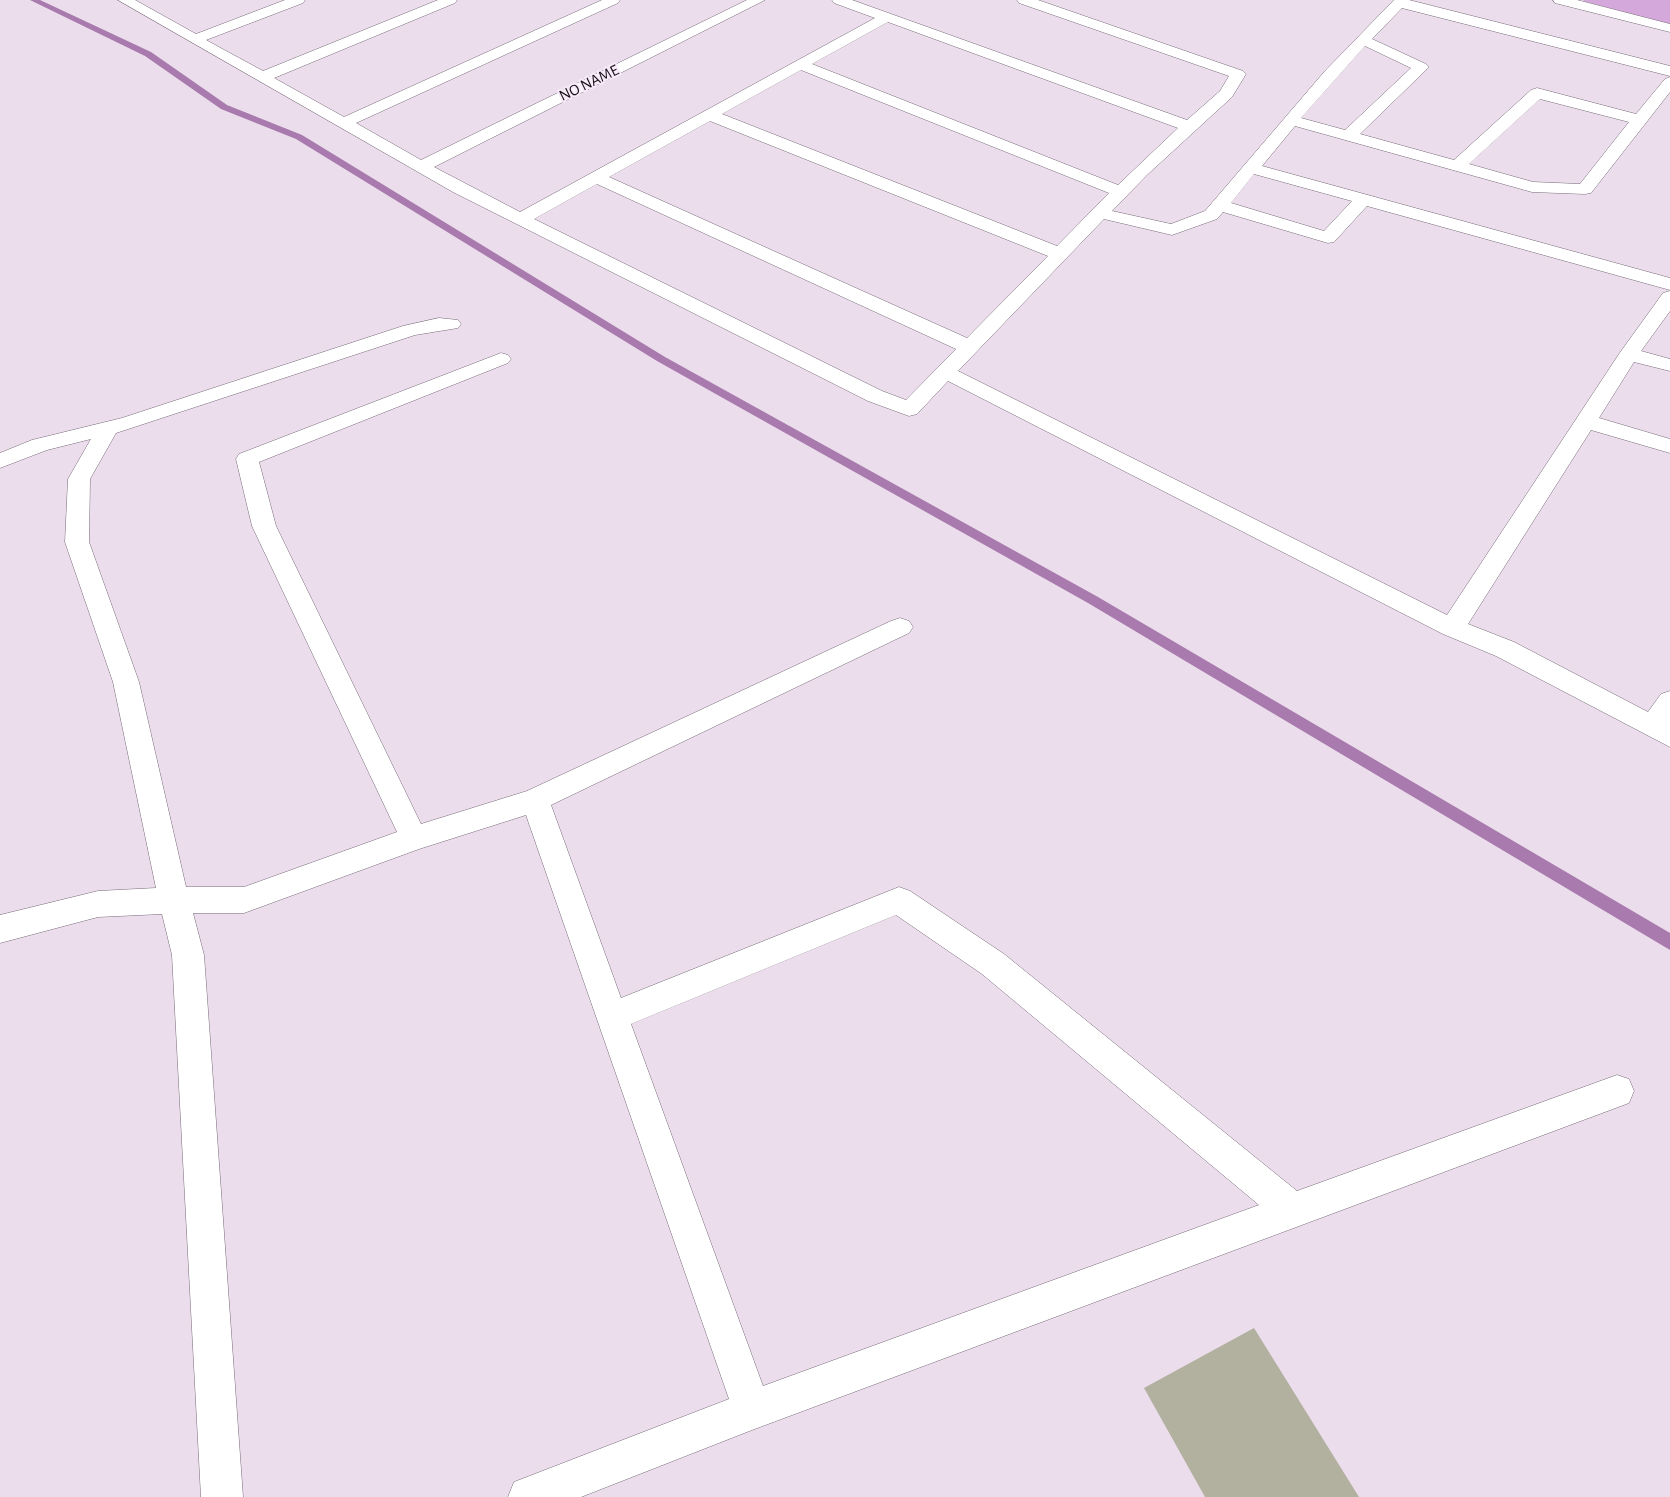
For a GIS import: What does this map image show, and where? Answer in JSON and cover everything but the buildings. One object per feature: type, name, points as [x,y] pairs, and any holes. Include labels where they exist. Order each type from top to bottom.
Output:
[{"type":"street","points":[[125,0],[150,6],[195,40],[420,167],[875,396],[909,409],[1120,192],[1226,94],[1238,74],[1024,0]]},
{"type":"street","points":[[195,40],[298,0]]},
{"type":"street","points":[[262,77],[450,0]]},
{"type":"street","points":[[342,122],[613,0]]},
{"type":"street","name":"NO NAME","points":[[420,167],[758,0]]},
{"type":"street","points":[[839,0],[1190,126]]},
{"type":"street","points":[[1100,213],[1172,230],[1211,215],[1291,120],[1401,1],[1670,71]]},
{"type":"street","points":[[1568,1],[1670,28]]},
{"type":"street","points":[[520,219],[887,17]]},
{"type":"street","points":[[1348,136],[1421,67],[1364,40]]},
{"type":"street","points":[[801,65],[1120,192]]},
{"type":"street","points":[[1291,120],[1532,187],[1585,189],[1670,82]]},
{"type":"street","points":[[1457,166],[1537,93],[1639,120]]},
{"type":"street","points":[[710,114],[1060,254]]},
{"type":"street","points":[[1251,168],[1670,284]]},
{"type":"street","points":[[596,177],[969,347]]},
{"type":"street","points":[[1219,205],[1328,238],[1364,199]]},
{"type":"street","points":[[1452,628],[1629,354],[1670,297]]},
{"type":"street","points":[[0,461],[40,445],[108,428],[410,330],[439,324],[450,324]]},
{"type":"street","points":[[1629,354],[1670,365]]},
{"type":"street","points":[[414,838],[264,526],[247,459],[501,359]]},
{"type":"street","points":[[944,372],[1452,628],[1505,649],[1661,731],[1670,701]]},
{"type":"street","points":[[1586,421],[1670,446]]},
{"type":"street","points":[[108,428],[79,479],[77,542],[126,682],[188,955],[222,1497]]},
{"type":"street","points":[[0,929],[98,904],[174,900],[244,900],[414,838],[535,800],[900,628]]},
{"type":"street","points":[[535,800],[752,1410]]},
{"type":"street","points":[[612,1017],[899,900],[993,964],[1292,1210]]},
{"type":"street","points":[[529,1497],[752,1410],[1617,1090]]},
{"type":"shaded area","points":[[1670,0],[1670,24],[1583,1]]},
{"type":"waterway","points":[[34,0],[148,54],[224,107],[299,137],[661,359],[1093,600],[1670,942]]}]
